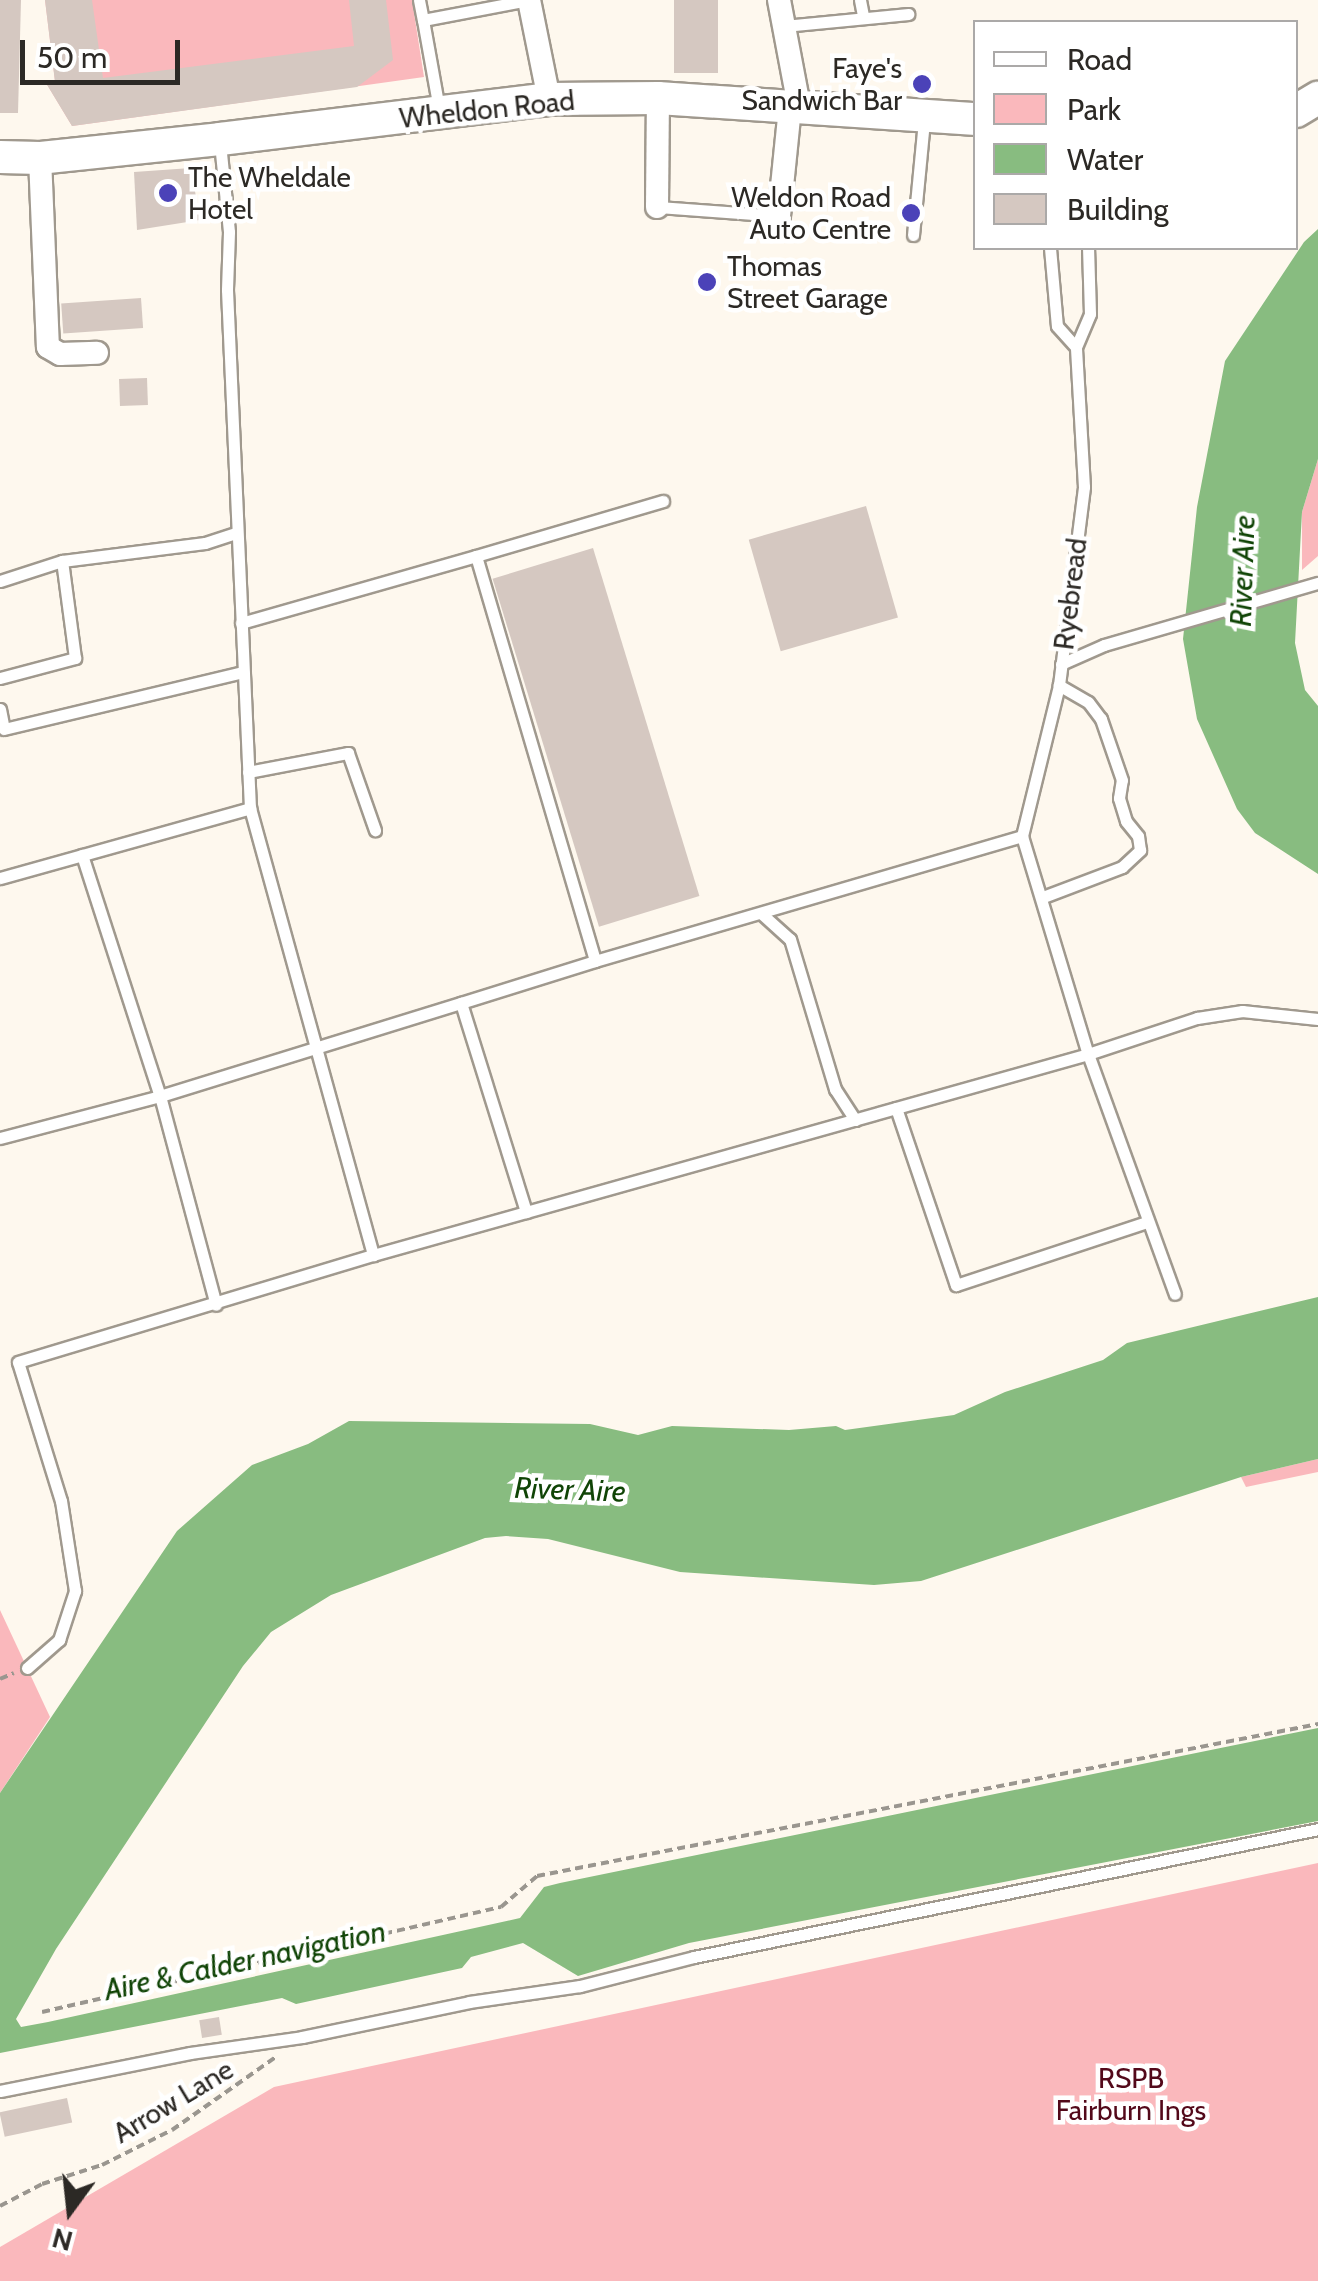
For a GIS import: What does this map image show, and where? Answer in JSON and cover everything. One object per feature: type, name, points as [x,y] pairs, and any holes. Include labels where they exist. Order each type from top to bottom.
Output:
[{"type":"street","points":[[529,0],[549,99]]},
{"type":"street","points":[[779,0],[794,106],[779,216]]},
{"type":"street","points":[[657,208],[658,98]]},
{"type":"street","name":"Wheldon Road","points":[[0,157],[40,158],[220,139],[549,99],[658,98],[973,119]]},
{"type":"street","points":[[40,158],[48,347],[60,354],[97,353]]},
{"type":"lane","points":[[419,0],[440,114]]},
{"type":"lane","points":[[423,20],[529,0]]},
{"type":"lane","points":[[860,0],[863,16]]},
{"type":"lane","points":[[784,26],[908,14]]},
{"type":"lane","points":[[913,235],[925,116]]},
{"type":"lane","points":[[220,139],[229,232],[226,290],[250,808],[373,1255]]},
{"type":"lane","points":[[657,208],[779,216]]},
{"type":"lane","name":"Ryebread","points":[[1050,250],[1056,326],[1076,347]]},
{"type":"lane","name":"Ryebread","points":[[1022,836],[1059,685],[1084,487],[1076,347],[1090,314],[1088,250]]},
{"type":"lane","points":[[241,623],[663,501]]},
{"type":"lane","points":[[0,581],[62,561],[206,544],[236,533]]},
{"type":"lane","points":[[476,556],[595,961]]},
{"type":"lane","points":[[0,678],[75,658],[62,561]]},
{"type":"lane","points":[[1061,664],[1167,626],[1318,582]]},
{"type":"lane","points":[[0,709],[4,729],[243,672]]},
{"type":"lane","points":[[1043,897],[1122,867],[1140,850],[1138,836],[1126,820],[1119,798],[1122,780],[1101,719],[1088,702],[1059,685]]},
{"type":"lane","points":[[248,772],[348,753],[375,830]]},
{"type":"lane","points":[[0,878],[250,808]]},
{"type":"lane","points":[[0,1138],[160,1096],[595,961],[1022,836],[1088,1054],[1175,1294]]},
{"type":"lane","points":[[82,855],[160,1096],[216,1305]]},
{"type":"lane","points":[[763,914],[772,918],[790,939],[834,1088],[855,1120]]},
{"type":"lane","points":[[461,1003],[526,1212]]},
{"type":"lane","points":[[27,1668],[59,1640],[75,1591],[61,1500],[18,1362],[373,1255],[1088,1054],[1197,1018],[1242,1010],[1318,1019]]},
{"type":"lane","points":[[896,1108],[956,1285],[1146,1222]]},
{"type":"lane","points":[[0,2091],[190,2053],[302,2037],[469,2002],[580,1986],[694,1957],[1318,1829]]},
{"type":"path","points":[[42,2012],[501,1907],[537,1876],[1318,1724]]},
{"type":"path","name":"Arrow Lane","points":[[0,2206],[42,2184],[102,2165],[172,2130],[302,2037]]},
{"type":"green space","points":[[45,0],[412,0],[424,77],[72,126],[46,83],[55,81]]},
{"type":"green space","points":[[1318,459],[1318,556],[1302,570],[1302,512]]},
{"type":"green space","points":[[1318,1459],[1318,1472],[1246,1487],[1241,1477]]},
{"type":"green space","points":[[0,1610],[50,1717],[0,1793]]},
{"type":"green space","name":"RSPB Fairburn Ings","points":[[1318,1863],[1318,2281],[0,2281],[0,2247],[274,2087]]},
{"type":"water","name":"River Aire","points":[[1318,229],[1318,459],[1302,512],[1295,643],[1305,690],[1318,706],[1318,874],[1255,833],[1237,809],[1197,719],[1183,639],[1197,507],[1225,361],[1304,242]]},
{"type":"water","name":"River Aire","points":[[1318,1297],[1318,1459],[1241,1477],[921,1581],[874,1585],[680,1572],[548,1539],[506,1536],[485,1538],[331,1595],[271,1632],[243,1666],[56,1949],[16,2019],[21,2027],[48,2022],[520,1918],[544,1887],[560,1883],[1318,1728],[1318,1821],[689,1943],[578,1976],[523,1943],[471,1957],[462,1968],[296,2004],[282,1998],[0,2053],[0,1793],[177,1531],[252,1465],[308,1444],[349,1421],[590,1424],[638,1435],[672,1426],[789,1430],[836,1426],[845,1430],[954,1415],[1005,1392],[1103,1360],[1127,1343]]},
{"type":"building","points":[[0,0],[21,0],[18,113],[0,113]]},
{"type":"building","points":[[45,0],[92,0],[103,78],[354,46],[349,0],[386,0],[393,60],[357,87],[72,126],[46,83],[55,82]]},
{"type":"building","points":[[674,0],[718,0],[718,73],[674,73]]},
{"type":"building","points":[[191,168],[200,220],[137,230],[134,172]]},
{"type":"building","points":[[141,298],[143,328],[63,334],[61,304]]},
{"type":"building","points":[[147,378],[148,405],[120,406],[119,379]]},
{"type":"building","points":[[866,506],[898,618],[781,651],[749,540]]},
{"type":"building","points":[[593,548],[699,896],[599,927],[493,579]]},
{"type":"building","points":[[219,2017],[222,2035],[202,2038],[199,2020]]},
{"type":"building","points":[[67,2098],[72,2122],[5,2137],[0,2112]]},
{"type":"place","name":"Faye's Sandwich Bar","points":[[922,84]]},
{"type":"place","name":"The Wheldale Hotel","points":[[168,193]]},
{"type":"place","name":"Weldon Road Auto Centre","points":[[911,213]]},
{"type":"place","name":"Thomas Street Garage","points":[[707,282]]},
{"type":"water label","name":"Aire & Calder navigation","points":[[245,1961]]}]
